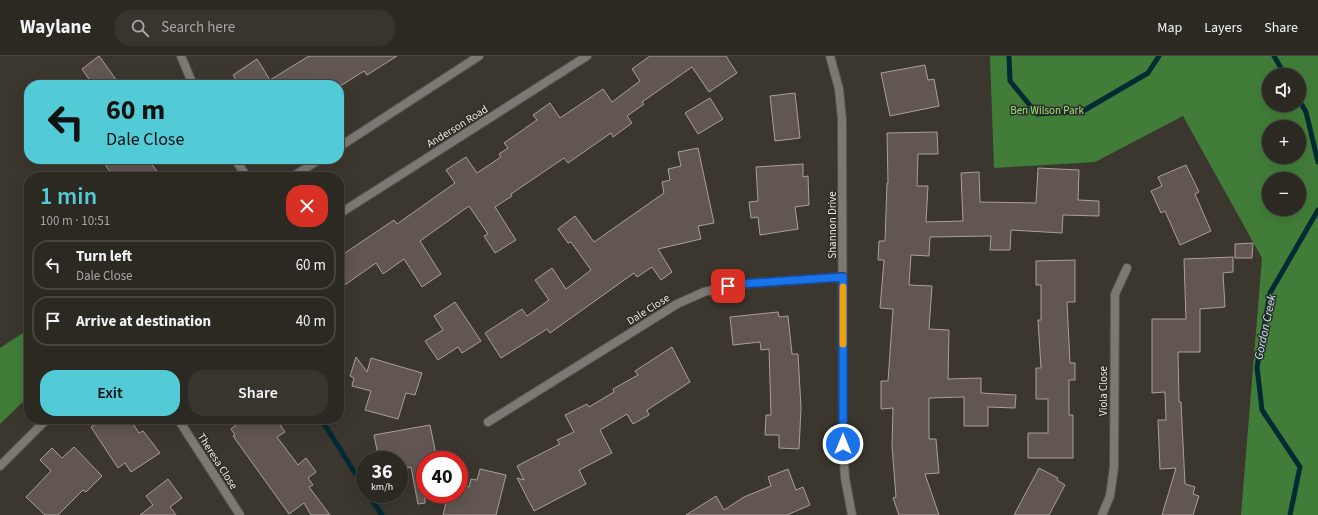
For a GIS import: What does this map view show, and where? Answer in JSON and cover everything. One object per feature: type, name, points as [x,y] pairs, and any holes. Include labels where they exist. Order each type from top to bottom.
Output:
[{"type":"street","points":[[181,56],[191,80]]},
{"type":"street","points":[[344,144],[479,56]]},
{"type":"street","name":"Anderson Road","points":[[344,211],[587,56]]},
{"type":"street","name":"Shannon Drive","points":[[830,56],[839,89],[842,119],[843,444],[845,478],[852,515]]},
{"type":"street","points":[[300,172],[312,164]]},
{"type":"street","name":"Viola Close","points":[[1102,515],[1110,496],[1114,468],[1115,294],[1127,268]]},
{"type":"street","name":"Dale Close","points":[[488,422],[677,304],[704,292],[740,284],[843,277]]},
{"type":"street","points":[[0,466],[42,424]]},
{"type":"street","name":"Theresa Close","points":[[181,424],[240,515]]},
{"type":"green space","name":"Ben Wilson Park","points":[[990,56],[1318,56],[1318,515],[1241,515],[1262,258],[1183,116],[1095,162],[994,168]]},
{"type":"green space","points":[[24,332],[24,401],[0,424],[0,348]]},
{"type":"building","points":[[99,56],[116,80],[90,80],[82,69]]},
{"type":"building","points":[[309,56],[397,56],[367,75],[364,71],[344,84],[344,80],[270,80]]},
{"type":"building","points":[[650,56],[726,56],[737,73],[709,92],[692,67],[642,102],[644,104],[627,116],[632,123],[613,137],[611,133],[568,163],[564,158],[511,194],[512,196],[495,207],[516,240],[495,253],[484,236],[488,234],[469,206],[420,241],[441,274],[422,287],[404,259],[383,274],[376,263],[344,285],[344,254],[394,220],[397,224],[455,183],[446,170],[466,157],[477,173],[501,157],[499,154],[508,148],[504,143],[537,120],[533,115],[550,103],[560,118],[603,89],[612,102],[640,81],[632,69]]},
{"type":"building","points":[[257,59],[270,80],[236,80],[233,75]]},
{"type":"building","points":[[925,65],[928,80],[934,79],[939,106],[890,116],[881,73]]},
{"type":"building","points":[[795,93],[800,138],[775,141],[770,96]]},
{"type":"building","points":[[710,98],[723,119],[698,134],[685,113]]},
{"type":"building","points":[[937,132],[938,154],[918,154],[917,186],[928,186],[926,222],[963,221],[961,173],[979,172],[980,202],[1036,203],[1038,168],[1079,170],[1078,200],[1099,201],[1099,216],[1063,215],[1062,233],[1011,230],[1010,250],[990,250],[991,236],[930,237],[929,256],[911,255],[909,285],[932,286],[929,329],[949,330],[948,379],[981,378],[981,393],[1016,395],[1015,408],[988,407],[988,426],[964,426],[964,397],[929,398],[929,439],[936,439],[939,473],[925,474],[939,515],[899,515],[893,498],[896,497],[892,446],[893,408],[881,409],[881,381],[888,381],[893,309],[880,308],[884,260],[878,260],[879,241],[885,241],[888,183],[887,133]]},
{"type":"building","points":[[698,148],[714,223],[698,226],[701,239],[658,249],[672,272],[661,280],[652,267],[637,277],[634,273],[550,333],[547,329],[501,358],[485,333],[522,309],[527,316],[549,300],[535,280],[552,268],[566,289],[591,270],[571,242],[568,243],[558,229],[575,216],[594,242],[664,193],[662,182],[670,180],[668,169],[681,166],[678,152]]},
{"type":"building","points":[[105,164],[152,164],[157,172],[110,172]]},
{"type":"building","points":[[803,164],[803,177],[808,176],[809,205],[795,207],[798,229],[760,235],[758,217],[751,218],[749,202],[758,201],[756,167]]},
{"type":"building","points":[[1186,165],[1199,192],[1195,194],[1211,231],[1180,245],[1165,211],[1161,213],[1151,191],[1162,186],[1158,177]]},
{"type":"building","points":[[1253,243],[1252,258],[1235,258],[1235,244]]},
{"type":"building","points":[[1233,257],[1233,272],[1223,273],[1225,307],[1200,309],[1200,352],[1178,352],[1179,402],[1181,402],[1185,484],[1195,487],[1193,494],[1199,496],[1193,515],[1162,515],[1176,468],[1160,469],[1158,420],[1166,420],[1165,392],[1152,393],[1152,319],[1186,319],[1184,259]]},
{"type":"building","points":[[1075,260],[1075,302],[1067,302],[1070,363],[1075,363],[1075,380],[1069,380],[1069,415],[1073,415],[1073,458],[1028,458],[1028,433],[1048,433],[1048,399],[1036,399],[1036,368],[1041,368],[1038,320],[1041,320],[1041,285],[1036,285],[1036,261]]},
{"type":"building","points":[[455,302],[481,341],[462,353],[458,347],[438,360],[425,341],[443,330],[434,316]]},
{"type":"building","points":[[778,312],[779,317],[788,316],[792,354],[798,354],[801,408],[799,449],[779,448],[779,435],[765,435],[766,415],[771,415],[769,349],[761,350],[760,342],[733,345],[730,317]]},
{"type":"building","points":[[672,347],[690,382],[647,410],[649,415],[633,424],[627,414],[600,430],[612,453],[579,470],[586,484],[534,511],[517,478],[524,480],[517,466],[560,444],[557,440],[574,432],[565,415],[587,404],[589,407],[614,392],[613,389],[638,375],[635,371]]},
{"type":"building","points":[[356,357],[367,372],[371,358],[422,373],[415,395],[406,393],[398,419],[365,410],[371,391],[352,386],[354,378],[350,376]]},
{"type":"building","points":[[96,424],[133,424],[139,433],[143,431],[160,453],[131,472],[125,463],[118,468],[91,427]]},
{"type":"building","points":[[238,424],[279,424],[285,432],[277,437],[298,465],[306,458],[316,472],[308,478],[313,485],[309,487],[330,515],[311,515],[304,503],[289,514],[233,436],[235,435],[231,429]]},
{"type":"building","points":[[430,425],[435,451],[416,451],[416,493],[411,467],[408,468],[408,451],[377,451],[374,435]]},
{"type":"building","points":[[74,447],[102,476],[86,492],[83,490],[58,515],[45,515],[26,497],[51,471],[40,460],[52,448],[62,458]]},
{"type":"building","points":[[1039,468],[1058,478],[1057,480],[1065,485],[1049,515],[1014,515]]},
{"type":"building","points":[[480,469],[506,475],[496,515],[443,515],[446,503],[468,503],[468,487],[471,479],[477,480]]},
{"type":"building","points":[[788,469],[796,490],[803,487],[810,505],[787,515],[686,515],[716,496],[724,510],[744,497],[771,486],[768,477]]},
{"type":"building","points":[[168,479],[182,498],[170,507],[176,515],[140,515],[153,505],[146,496]]},
{"type":"waterway","name":"Gordon Creek","points":[[1009,56],[1010,81],[1037,114],[1083,111],[1148,73],[1159,56]]},
{"type":"waterway","name":"Gordon Creek","points":[[1274,56],[1281,68]]},
{"type":"waterway","name":"Gordon Creek","points":[[1306,112],[1318,162]]},
{"type":"waterway","name":"Gordon Creek","points":[[1290,515],[1300,467],[1262,410],[1257,367],[1270,293],[1318,210]]},
{"type":"waterway","points":[[324,424],[356,475]]},
{"type":"waterway","points":[[374,503],[382,515]]},
{"type":"slow traffic","points":[[843,287],[843,344]]},
{"type":"route","points":[[728,286],[843,277],[843,444]]}]
